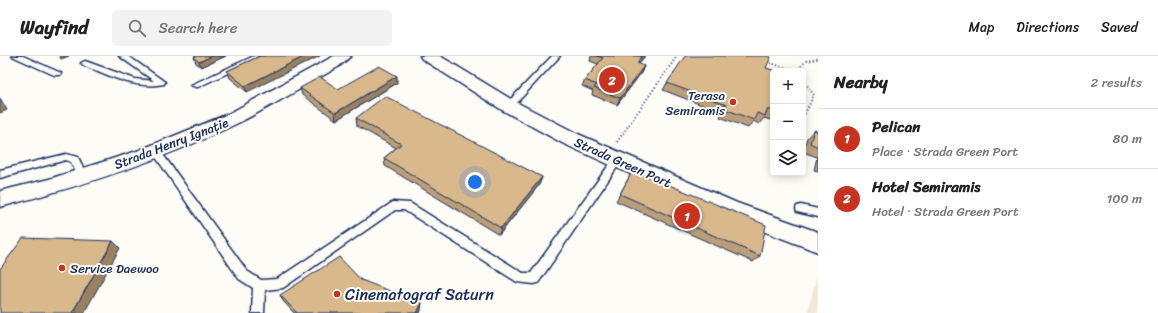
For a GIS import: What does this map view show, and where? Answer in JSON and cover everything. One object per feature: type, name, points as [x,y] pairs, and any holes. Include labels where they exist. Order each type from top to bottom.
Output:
[{"type":"street","name":"Strada Henry Ignație","points":[[0,199],[49,187],[156,151],[234,118],[338,60],[352,56]]},
{"type":"street","name":"Strada Green Port","points":[[429,58],[536,121],[612,158],[754,219],[818,242]]},
{"type":"lane","points":[[16,56],[57,73]]},
{"type":"lane","points":[[85,63],[140,83],[154,85],[161,82],[123,56]]},
{"type":"lane","points":[[195,85],[260,56]]},
{"type":"lane","points":[[510,106],[556,56]]},
{"type":"lane","points":[[156,151],[244,275],[259,285],[279,284],[393,206],[406,206],[521,278],[534,279],[612,158]]},
{"type":"lane","points":[[0,174],[66,157],[75,159],[82,176]]},
{"type":"lane","points":[[801,209],[818,213]]},
{"type":"lane","points":[[258,313],[259,285]]},
{"type":"path","points":[[612,158],[677,56]]},
{"type":"path","points":[[799,68],[806,61],[818,59]]},
{"type":"path","points":[[763,60],[787,68]]},
{"type":"path","points":[[806,84],[814,95],[806,111]]},
{"type":"shaded area","points":[[818,272],[818,313],[807,313]]},
{"type":"building","points":[[212,56],[199,62],[194,57]]},
{"type":"building","points":[[260,56],[305,56],[245,86],[227,71]]},
{"type":"building","points":[[597,56],[642,56],[637,63],[644,66],[620,98],[594,88],[597,85],[585,80],[603,58]]},
{"type":"building","name":"Terasa Semiramis","points":[[685,56],[771,57],[766,68],[770,69],[770,110],[768,109],[765,116],[757,113],[754,120],[725,109],[727,105],[667,83]]},
{"type":"building","points":[[379,66],[397,76],[335,113],[300,88],[320,77],[338,89]]},
{"type":"building","points":[[385,96],[542,177],[501,228],[384,158],[401,144],[356,118]]},
{"type":"building","points":[[814,130],[818,132],[818,147],[810,143]]},
{"type":"building","points":[[633,170],[766,225],[760,256],[620,194]]},
{"type":"building","name":"Service Daewoo","points":[[23,238],[113,241],[72,313],[0,313],[0,269]]},
{"type":"building","name":"Cinematograf Saturn","points":[[339,257],[361,280],[422,303],[417,313],[297,313],[280,295]]},
{"type":"place","name":"Hotel Semiramis","points":[[612,80]]},
{"type":"place","name":"Terasa Semiramis","points":[[733,102]]},
{"type":"place","name":"Pelican","points":[[687,216]]},
{"type":"place","name":"Service Daewoo","points":[[62,268]]},
{"type":"place","name":"Cinematograf Saturn","points":[[337,294]]}]
